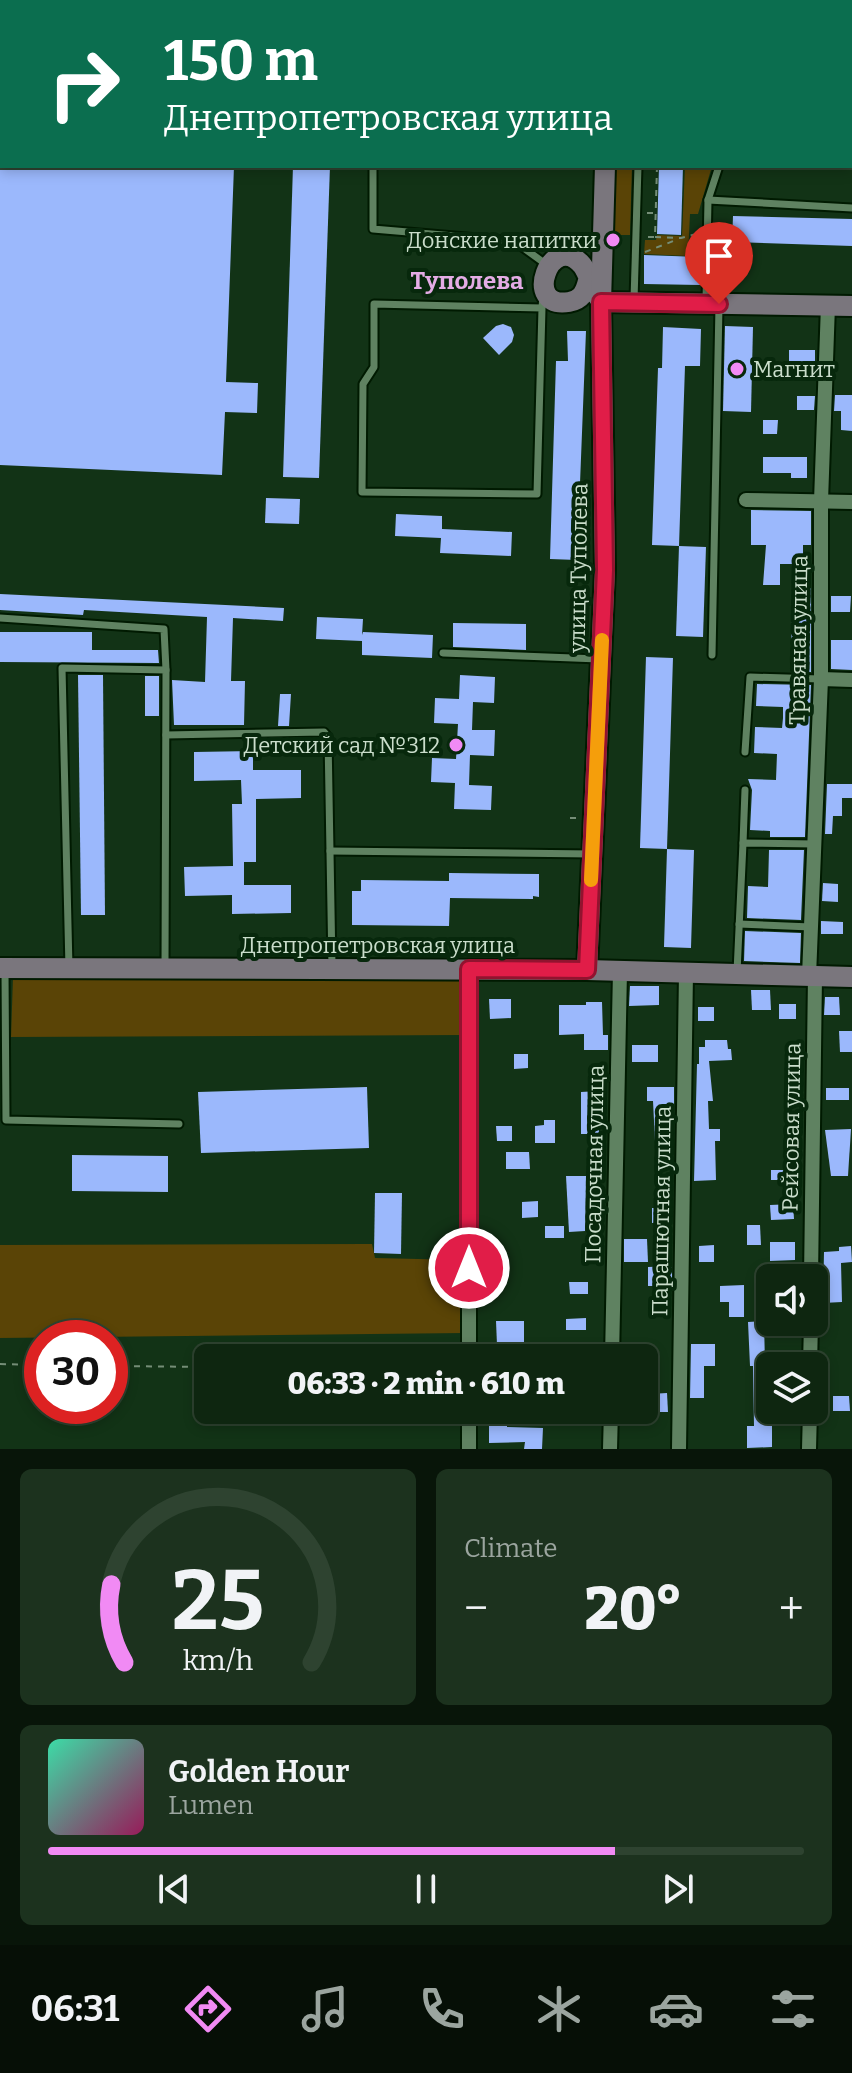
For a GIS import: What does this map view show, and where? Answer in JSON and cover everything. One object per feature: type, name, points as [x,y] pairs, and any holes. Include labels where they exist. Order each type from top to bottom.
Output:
[{"type":"street","name":"улица Туполева","points":[[587,970],[605,570],[601,302],[605,168]]},
{"type":"street","points":[[561,258],[572,258],[580,263],[588,281],[585,293],[575,301],[563,303],[543,298],[543,276],[549,266],[561,258]]},
{"type":"street","points":[[588,281],[601,302],[852,306]]},
{"type":"street","name":"Травяная улица","points":[[812,976],[828,305]]},
{"type":"street","points":[[746,500],[852,502]]},
{"type":"street","points":[[821,679],[852,680]]},
{"type":"street","name":"Днепропетровская улица","points":[[3,968],[587,970],[852,977]]},
{"type":"street","points":[[469,969],[469,1344]]},
{"type":"street","name":"Посадочная улица","points":[[612,1344],[620,971]]},
{"type":"street","name":"Парашютная улица","points":[[679,1449],[686,973]]},
{"type":"street","name":"Рейсовая улица","points":[[811,1264],[812,976]]},
{"type":"street","points":[[469,1424],[469,1449]]},
{"type":"street","points":[[610,1449],[611,1424]]},
{"type":"street","points":[[809,1449],[810,1424]]},
{"type":"lane","points":[[373,168],[373,229],[514,241],[549,266]]},
{"type":"lane","points":[[634,303],[638,168]]},
{"type":"lane","points":[[712,655],[713,304],[708,200],[718,168]]},
{"type":"lane","points":[[708,200],[852,208]]},
{"type":"lane","points":[[543,298],[537,494],[362,492],[363,384],[374,367],[374,304],[543,298]]},
{"type":"lane","points":[[0,618],[164,629],[165,969]]},
{"type":"lane","points":[[443,653],[601,659]]},
{"type":"lane","points":[[69,969],[62,668],[166,670]]},
{"type":"lane","points":[[745,752],[750,677],[821,679]]},
{"type":"lane","points":[[166,735],[324,732],[328,737],[332,969]]},
{"type":"lane","points":[[737,974],[745,790]]},
{"type":"lane","points":[[743,843],[815,844]]},
{"type":"lane","points":[[330,851],[592,854]]},
{"type":"lane","points":[[739,924],[811,927]]},
{"type":"lane","points":[[3,968],[6,1120],[179,1124]]},
{"type":"path","points":[[655,237],[657,168]]},
{"type":"path","points":[[638,256],[651,248],[708,229]]},
{"type":"path","points":[[639,237],[681,238]]},
{"type":"path","points":[[0,1364],[24,1365]]},
{"type":"path","points":[[128,1366],[194,1367]]},
{"type":"shaded area","points":[[612,168],[632,168],[630,235],[610,235]]},
{"type":"shaded area","points":[[685,168],[711,168],[698,214],[690,214],[688,256],[644,254],[645,240],[656,240],[657,235],[682,236]]},
{"type":"shaded area","points":[[13,977],[466,978],[466,1035],[11,1037]]},
{"type":"shaded area","points":[[372,1244],[375,1258],[462,1260],[466,1333],[128,1337],[128,1320],[24,1320],[24,1338],[0,1338],[0,1245]]},
{"type":"building","points":[[0,168],[234,168],[226,382],[258,383],[257,413],[225,412],[222,475],[0,465]]},
{"type":"building","points":[[293,168],[330,168],[319,478],[283,477]]},
{"type":"building","points":[[659,168],[683,168],[681,235],[657,234]]},
{"type":"building","points":[[733,216],[852,219],[852,246],[732,242]]},
{"type":"building","points":[[644,255],[700,257],[700,285],[644,284]]},
{"type":"building","points":[[503,324],[511,327],[514,335],[512,342],[499,355],[483,338]]},
{"type":"building","name":"Магнит","points":[[725,326],[753,327],[751,412],[723,411]]},
{"type":"building","points":[[663,327],[701,329],[700,366],[685,366],[679,546],[652,545],[658,368],[662,368]]},
{"type":"building","points":[[567,331],[586,331],[577,560],[550,559],[556,361],[568,361]]},
{"type":"building","points":[[789,350],[815,350],[815,372],[789,372]]},
{"type":"building","points":[[835,395],[852,395],[852,431],[841,430],[841,411],[834,411]]},
{"type":"building","points":[[797,396],[815,396],[814,410],[797,410]]},
{"type":"building","points":[[763,420],[778,420],[777,434],[763,434]]},
{"type":"building","points":[[763,457],[807,457],[807,478],[791,478],[791,473],[763,473]]},
{"type":"building","points":[[266,498],[300,499],[299,524],[265,523]]},
{"type":"building","points":[[751,510],[811,511],[811,545],[803,545],[803,564],[780,564],[780,585],[763,585],[766,545],[751,545]]},
{"type":"building","points":[[396,514],[442,516],[442,529],[512,532],[511,556],[440,553],[441,538],[395,536]]},
{"type":"building","points":[[679,546],[706,547],[703,637],[676,636]]},
{"type":"building","points":[[792,588],[811,588],[811,672],[791,672]]},
{"type":"building","points":[[0,594],[284,608],[283,621],[233,618],[231,681],[245,681],[244,725],[174,725],[172,680],[205,682],[207,617],[84,610],[83,615],[0,610]]},
{"type":"building","points":[[831,596],[851,596],[850,612],[831,612]]},
{"type":"building","points":[[317,617],[363,619],[362,635],[363,632],[433,635],[432,658],[362,655],[362,641],[316,639]]},
{"type":"building","points":[[453,623],[526,624],[526,650],[453,647]]},
{"type":"building","points":[[0,632],[92,632],[92,650],[158,650],[159,663],[0,662]]},
{"type":"building","points":[[831,640],[852,640],[852,670],[831,669]]},
{"type":"building","points":[[646,657],[673,658],[667,849],[640,848]]},
{"type":"building","points":[[78,675],[103,675],[105,915],[81,915]]},
{"type":"building","points":[[460,675],[495,677],[494,703],[473,702],[472,730],[495,730],[494,756],[470,755],[469,785],[492,786],[491,810],[454,809],[455,783],[431,782],[432,758],[456,759],[458,724],[434,723],[435,698],[459,699]]},
{"type":"building","points":[[145,676],[159,676],[159,716],[145,716]]},
{"type":"building","points":[[757,684],[811,685],[805,837],[770,837],[770,831],[750,830],[752,790],[748,779],[776,780],[777,754],[754,753],[755,727],[782,728],[783,718],[783,707],[756,706]]},
{"type":"building","points":[[280,694],[291,694],[289,726],[278,726]]},
{"type":"building","points":[[253,751],[253,770],[301,770],[301,798],[256,799],[256,862],[244,862],[244,885],[291,885],[291,913],[232,914],[232,895],[185,896],[184,867],[233,866],[232,804],[242,804],[241,780],[194,781],[194,752]]},
{"type":"building","points":[[827,784],[852,784],[852,798],[842,798],[842,816],[833,816],[832,834],[825,834]]},
{"type":"building","points":[[667,849],[694,850],[691,948],[664,947]]},
{"type":"building","points":[[769,850],[804,850],[801,920],[747,918],[748,886],[768,887]]},
{"type":"building","points":[[449,873],[539,874],[539,897],[450,898],[449,926],[352,925],[352,891],[361,891],[361,880],[449,881]]},
{"type":"building","points":[[823,883],[838,884],[838,902],[822,901]]},
{"type":"building","points":[[821,921],[843,922],[843,934],[821,934]]},
{"type":"building","points":[[745,931],[801,933],[800,963],[744,961]]},
{"type":"building","points":[[630,986],[659,986],[659,1005],[629,1006]]},
{"type":"building","points":[[751,990],[770,990],[771,1010],[752,1010]]},
{"type":"building","points":[[825,997],[839,997],[840,1015],[824,1015]]},
{"type":"building","points":[[489,999],[511,999],[511,1018],[490,1019]]},
{"type":"building","points":[[586,1002],[602,1002],[603,1035],[608,1035],[608,1050],[584,1050],[584,1034],[559,1035],[559,1005],[586,1005]]},
{"type":"building","points":[[779,1004],[796,1004],[796,1019],[779,1019]]},
{"type":"building","points":[[698,1007],[714,1007],[714,1021],[698,1021]]},
{"type":"building","points":[[839,1031],[852,1031],[852,1052],[840,1052]]},
{"type":"building","points":[[705,1040],[727,1040],[732,1060],[709,1061],[713,1101],[708,1101],[709,1129],[720,1129],[720,1141],[715,1141],[716,1180],[694,1181],[697,1064],[699,1047],[705,1047]]},
{"type":"building","points":[[632,1045],[658,1045],[658,1062],[632,1062]]},
{"type":"building","points":[[514,1054],[528,1054],[528,1068],[514,1069]]},
{"type":"building","points":[[788,1078],[803,1078],[803,1097],[788,1097]]},
{"type":"building","points":[[367,1087],[369,1148],[201,1153],[198,1092]]},
{"type":"building","points":[[647,1087],[674,1087],[674,1114],[667,1114],[670,1161],[656,1161],[653,1101],[647,1101]]},
{"type":"building","points":[[826,1088],[849,1088],[849,1100],[826,1100]]},
{"type":"building","points":[[598,1091],[599,1134],[581,1134],[581,1092]]},
{"type":"building","points":[[544,1120],[555,1120],[555,1143],[535,1143],[535,1126],[544,1125]]},
{"type":"building","points":[[496,1126],[512,1126],[512,1141],[497,1141]]},
{"type":"building","points":[[851,1129],[848,1176],[831,1176],[825,1130]]},
{"type":"building","points":[[506,1152],[529,1152],[530,1169],[506,1169]]},
{"type":"building","points":[[72,1155],[168,1156],[168,1192],[72,1191]]},
{"type":"building","points":[[771,1170],[792,1170],[793,1180],[771,1180]]},
{"type":"building","points":[[566,1176],[586,1176],[585,1231],[569,1232]]},
{"type":"building","points":[[375,1193],[402,1193],[401,1254],[374,1253]]},
{"type":"building","points":[[538,1201],[538,1217],[522,1218],[522,1202]]},
{"type":"building","points":[[793,1204],[794,1219],[771,1220],[770,1205]]},
{"type":"building","points":[[652,1208],[669,1208],[670,1222],[652,1223]]},
{"type":"building","points":[[747,1225],[760,1225],[761,1245],[747,1245]]},
{"type":"building","points":[[545,1226],[564,1226],[564,1238],[545,1238]]},
{"type":"building","points":[[624,1239],[647,1239],[648,1262],[624,1262]]},
{"type":"building","points":[[770,1242],[795,1242],[795,1260],[770,1261]]},
{"type":"building","points":[[714,1245],[714,1262],[699,1262],[699,1246]]},
{"type":"building","points":[[851,1246],[852,1262],[841,1263],[842,1302],[828,1303],[828,1264],[824,1264],[824,1252],[839,1251],[839,1247]]},
{"type":"building","points":[[672,1266],[672,1279],[662,1280],[662,1286],[648,1286],[648,1267]]},
{"type":"building","points":[[569,1282],[588,1282],[588,1294],[570,1294]]},
{"type":"building","points":[[744,1285],[744,1317],[729,1317],[729,1302],[720,1302],[720,1286]]},
{"type":"building","points":[[586,1318],[586,1330],[566,1330],[566,1319]]},
{"type":"building","points":[[496,1321],[524,1321],[524,1344],[497,1344]]},
{"type":"building","points":[[748,1322],[756,1322],[756,1336],[764,1336],[765,1352],[756,1352],[756,1424],[772,1424],[772,1447],[747,1448],[747,1426],[754,1426],[753,1366],[750,1366]]},
{"type":"building","points":[[691,1344],[715,1344],[715,1366],[704,1366],[704,1398],[690,1398]]},
{"type":"building","points":[[667,1393],[668,1412],[658,1412],[658,1394]]},
{"type":"building","points":[[833,1396],[849,1396],[850,1411],[833,1411]]},
{"type":"building","points":[[489,1424],[543,1428],[542,1449],[524,1449],[525,1442],[489,1443]]},
{"type":"slow traffic","points":[[591,880],[602,640]]},
{"type":"place","name":"Донские напитки","points":[[613,240]]},
{"type":"place","name":"Магнит","points":[[737,369]]},
{"type":"place","name":"Детский сад №312","points":[[456,745]]},
{"type":"district","name":"Туполева","points":[[467,281]]},
{"type":"route","points":[[469,1268],[469,969],[587,970],[605,570],[601,302],[719,304]]}]
